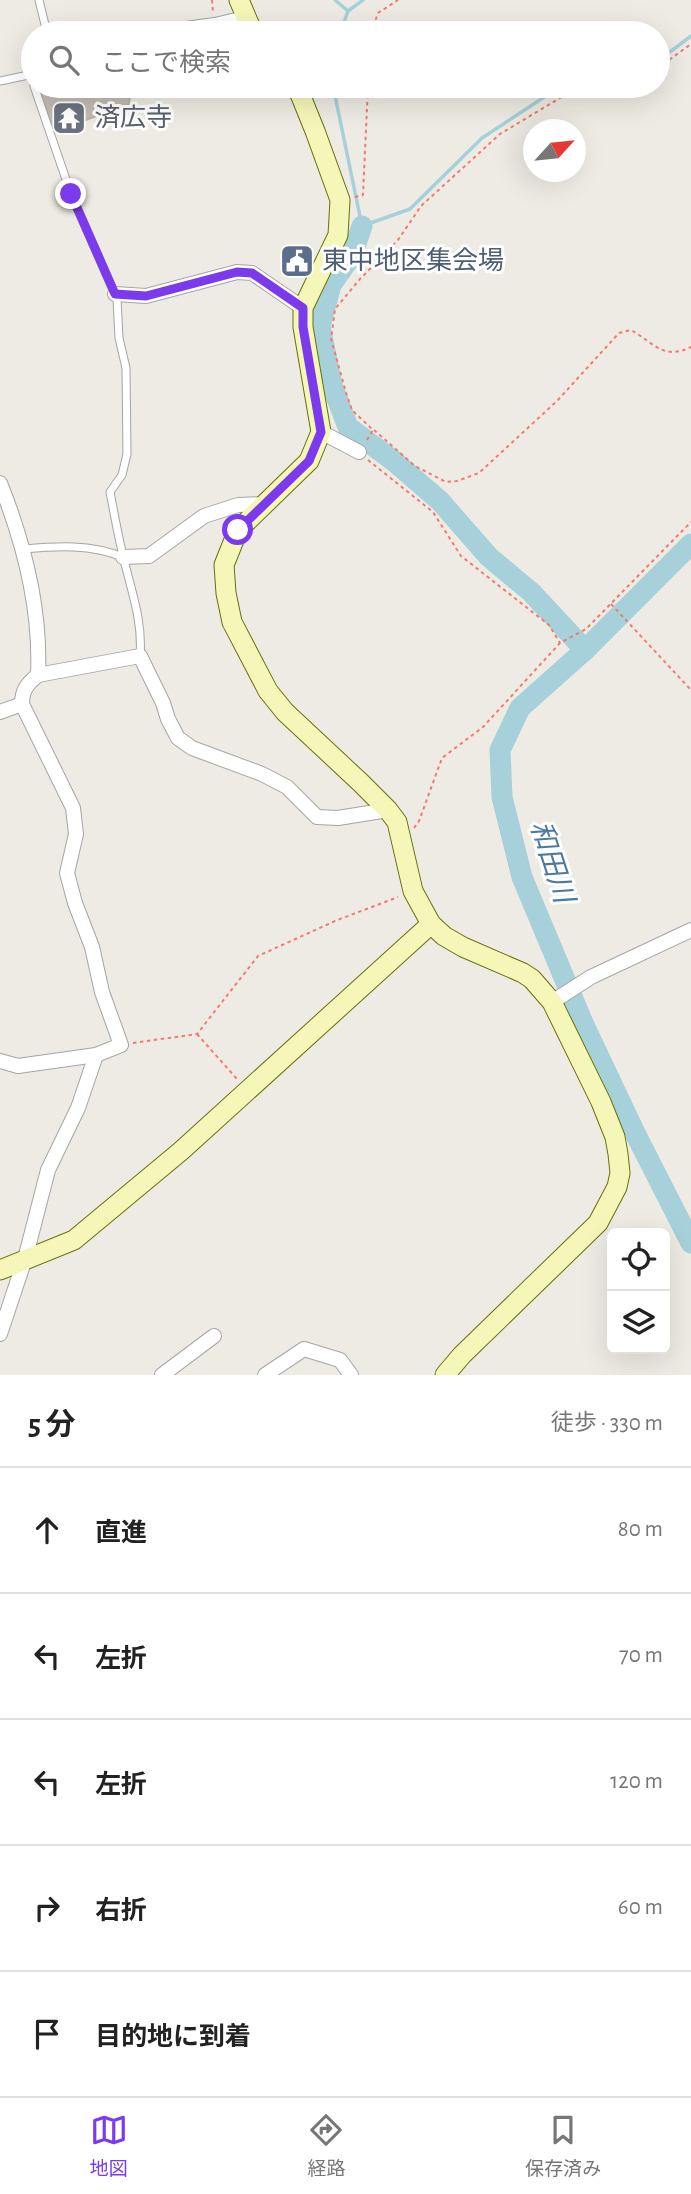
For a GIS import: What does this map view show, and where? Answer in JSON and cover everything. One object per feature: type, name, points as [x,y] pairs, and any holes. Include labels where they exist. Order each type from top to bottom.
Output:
[{"type":"street","points":[[302,98],[340,200],[338,235],[303,308],[303,327],[321,432],[309,461],[238,530],[225,565],[226,593],[232,622],[268,691],[285,712],[388,810],[397,822],[412,891],[432,924],[444,936],[463,947],[523,973],[555,1000],[615,1137],[620,1173],[617,1187],[598,1223],[445,1375]]},
{"type":"street","points":[[115,294],[146,296],[237,272],[252,273],[303,308]]},
{"type":"street","points":[[321,432],[359,452]]},
{"type":"street","points":[[0,483],[24,549],[40,639],[38,675]]},
{"type":"street","points":[[123,557],[149,556],[204,516],[238,505],[265,504]]},
{"type":"street","points":[[0,1061],[18,1066],[96,1055],[121,1045],[102,992],[92,947],[67,873],[76,834],[73,808],[22,705],[22,694],[27,684],[38,675],[140,656],[178,738],[192,748],[262,774],[287,787],[317,817],[338,818],[388,810]]},
{"type":"street","points":[[0,712],[22,705]]},
{"type":"street","points":[[0,1270],[74,1240],[181,1151],[432,924]]},
{"type":"street","points":[[555,1000],[591,977],[691,930]]},
{"type":"street","points":[[0,1334],[25,1259],[48,1170],[78,1108],[96,1055]]},
{"type":"street","points":[[162,1375],[214,1336]]},
{"type":"street","points":[[265,1375],[304,1349],[341,1360],[351,1375]]},
{"type":"lane","points":[[39,0],[44,21]]},
{"type":"lane","points":[[0,80],[21,80]]},
{"type":"lane","points":[[39,98],[71,194],[115,294],[119,338],[126,368],[127,454],[122,475],[110,492],[138,613],[142,636],[140,656]]},
{"type":"lane","points":[[24,549],[64,546],[104,550],[123,557]]},
{"type":"path","points":[[375,21],[378,13],[398,0]]},
{"type":"path","points":[[670,59],[691,44]]},
{"type":"path","points":[[340,200],[363,195],[367,98]]},
{"type":"path","points":[[560,98],[500,134],[421,206],[398,240],[335,309],[331,339],[352,410],[415,466],[446,482],[457,481],[479,473],[557,401],[618,333],[631,330],[659,350],[683,351],[691,347]]},
{"type":"path","points":[[373,430],[359,452],[433,512],[461,556],[549,625],[560,643]]},
{"type":"path","points":[[402,842],[419,821],[442,758],[483,727],[560,643],[586,629],[691,522]]},
{"type":"path","points":[[610,604],[691,690]]},
{"type":"path","points":[[121,1045],[197,1034],[258,956],[335,920],[412,891]]},
{"type":"path","points":[[197,1034],[247,1090]]},
{"type":"building","name":"済広寺","points":[[41,98],[130,98],[129,104],[51,133]]},
{"type":"waterway","points":[[335,0],[348,11]]},
{"type":"waterway","points":[[344,21],[348,11],[363,0]]},
{"type":"waterway","points":[[670,52],[691,36]]},
{"type":"waterway","points":[[335,98],[362,226],[410,209],[482,138],[543,98]]},
{"type":"waterway","points":[[362,226],[352,255],[331,285],[320,326],[332,385],[348,427],[395,462],[440,501],[489,557],[531,592],[585,650]]},
{"type":"waterway","name":"和田川","points":[[691,544],[585,650],[520,708],[500,750],[502,797],[522,877],[583,1023],[691,1243]]},
{"type":"place","name":"済広寺","points":[[69,118]]},
{"type":"place","name":"東中地区集会場","points":[[297,261]]},
{"type":"route","points":[[71,194],[115,294],[146,296],[237,272],[252,273],[303,308],[303,327],[321,432],[309,461],[238,530]]}]
